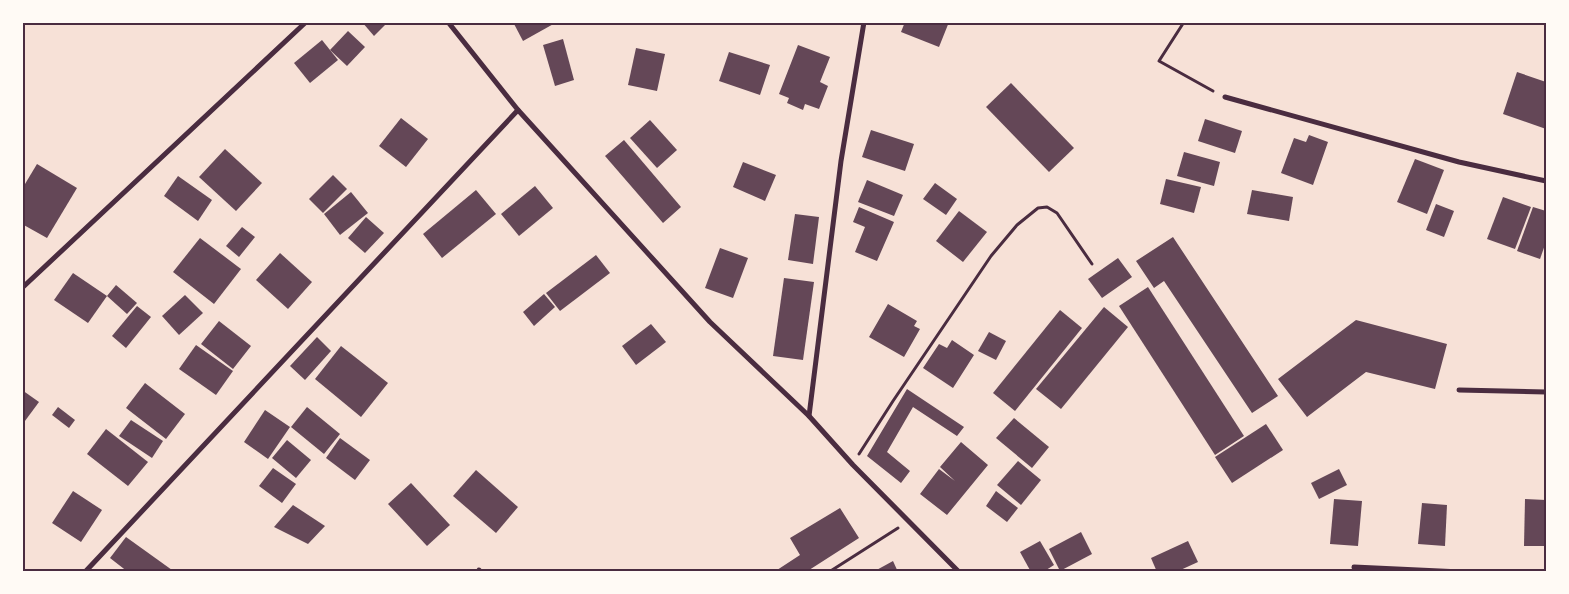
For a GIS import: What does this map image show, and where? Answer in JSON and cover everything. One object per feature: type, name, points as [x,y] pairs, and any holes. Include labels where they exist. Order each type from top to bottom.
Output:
[{"type":"street","points":[[22,288],[306,22]]},
{"type":"street","points":[[448,22],[518,110],[710,322],[809,416],[853,465],[959,572]]},
{"type":"street","points":[[809,416],[841,161],[864,22]]},
{"type":"street","points":[[1225,97],[1459,162],[1546,181]]},
{"type":"street","points":[[85,572],[518,110]]},
{"type":"street","points":[[1459,390],[1546,392]]},
{"type":"street","points":[[1354,567],[1461,572]]},
{"type":"path","points":[[1184,22],[1160,61],[1225,97]]},
{"type":"path","points":[[853,465],[892,400],[991,256],[1017,225],[1038,208],[1047,207],[1057,213],[1092,264]]},
{"type":"path","points":[[829,572],[908,521]]},
{"type":"building","points":[[362,22],[388,22],[374,36]]},
{"type":"building","points":[[513,22],[557,22],[523,41]]},
{"type":"building","points":[[905,22],[949,22],[939,47],[901,32]]},
{"type":"building","points":[[348,31],[365,47],[347,66],[330,50]]},
{"type":"building","points":[[563,39],[574,80],[555,86],[543,45]]},
{"type":"building","points":[[322,40],[338,60],[310,83],[294,63]]},
{"type":"building","points":[[798,45],[830,57],[820,82],[828,86],[819,109],[805,104],[803,110],[787,103],[789,98],[779,94]]},
{"type":"building","points":[[636,48],[665,54],[657,91],[628,85]]},
{"type":"building","points":[[729,52],[770,65],[760,95],[719,81]]},
{"type":"building","points":[[1517,72],[1546,82],[1546,129],[1503,114]]},
{"type":"building","points":[[1011,83],[1074,148],[1049,172],[986,107]]},
{"type":"building","points":[[401,118],[428,139],[406,167],[379,146]]},
{"type":"building","points":[[1205,119],[1242,131],[1235,153],[1198,141]]},
{"type":"building","points":[[650,120],[677,150],[657,168],[630,138]]},
{"type":"building","points":[[871,130],[914,144],[905,171],[862,157]]},
{"type":"building","points":[[1309,135],[1328,142],[1313,185],[1281,173],[1294,138],[1306,142]]},
{"type":"building","points":[[624,140],[681,207],[663,223],[605,156]]},
{"type":"building","points":[[225,149],[262,183],[236,211],[199,177]]},
{"type":"building","points":[[1184,152],[1220,162],[1214,186],[1177,176]]},
{"type":"building","points":[[1415,159],[1444,170],[1427,214],[1397,202]]},
{"type":"building","points":[[743,162],[776,175],[765,201],[733,187]]},
{"type":"building","points":[[37,164],[77,188],[47,238],[22,224],[22,189]]},
{"type":"building","points":[[333,175],[347,189],[323,213],[309,199]]},
{"type":"building","points":[[178,176],[212,200],[198,221],[164,196]]},
{"type":"building","points":[[1166,179],[1201,187],[1194,213],[1160,204]]},
{"type":"building","points":[[867,180],[903,195],[894,216],[858,202]]},
{"type":"building","points":[[935,183],[957,199],[946,215],[923,199]]},
{"type":"building","points":[[535,186],[553,208],[519,236],[501,214]]},
{"type":"building","points":[[476,190],[496,214],[442,258],[423,234]]},
{"type":"building","points":[[1252,190],[1293,197],[1289,221],[1247,214]]},
{"type":"building","points":[[351,192],[368,213],[340,235],[324,214]]},
{"type":"building","points":[[1503,197],[1531,207],[1515,249],[1487,239]]},
{"type":"building","points":[[1436,204],[1454,211],[1444,237],[1426,230]]},
{"type":"building","points":[[859,207],[894,222],[877,261],[855,252],[865,227],[853,222]]},
{"type":"building","points":[[1533,207],[1546,211],[1546,242],[1540,259],[1517,251]]},
{"type":"building","points":[[959,211],[987,232],[963,262],[936,241]]},
{"type":"building","points":[[795,214],[819,217],[813,264],[788,260]]},
{"type":"building","points":[[366,217],[384,233],[365,253],[348,238]]},
{"type":"building","points":[[242,227],[255,237],[239,257],[226,246]]},
{"type":"building","points":[[1173,237],[1278,396],[1252,413],[1164,281],[1154,288],[1136,261]]},
{"type":"building","points":[[200,238],[241,269],[214,304],[173,272]]},
{"type":"building","points":[[720,248],[748,258],[733,298],[705,288]]},
{"type":"building","points":[[280,253],[312,282],[288,309],[256,280]]},
{"type":"building","points":[[596,255],[610,273],[560,311],[546,293]]},
{"type":"building","points":[[1118,258],[1132,277],[1102,298],[1088,279]]},
{"type":"building","points":[[73,273],[107,296],[88,323],[54,300]]},
{"type":"building","points":[[784,278],[814,282],[803,360],[773,356]]},
{"type":"building","points":[[116,285],[137,303],[127,314],[107,296]]},
{"type":"building","points":[[1148,287],[1244,436],[1215,455],[1119,306]]},
{"type":"building","points":[[544,294],[555,307],[534,326],[523,312]]},
{"type":"building","points":[[185,295],[203,313],[179,335],[162,316]]},
{"type":"building","points":[[888,304],[917,321],[914,326],[920,329],[904,357],[869,337]]},
{"type":"building","points":[[137,306],[151,317],[126,348],[112,336]]},
{"type":"building","points":[[1104,307],[1128,327],[1061,409],[1036,389]]},
{"type":"building","points":[[1060,310],[1082,328],[1015,411],[993,393]]},
{"type":"building","points":[[1356,320],[1447,344],[1435,389],[1366,372],[1307,417],[1278,379]]},
{"type":"building","points":[[219,321],[251,346],[233,369],[201,344]]},
{"type":"building","points":[[651,324],[666,342],[636,365],[622,346]]},
{"type":"building","points":[[989,332],[1006,341],[996,360],[978,351]]},
{"type":"building","points":[[317,337],[331,351],[305,380],[290,366]]},
{"type":"building","points":[[952,340],[974,355],[953,388],[923,368],[939,344],[947,348]]},
{"type":"building","points":[[196,345],[233,371],[216,395],[179,369]]},
{"type":"building","points":[[341,346],[388,383],[361,417],[315,379]]},
{"type":"building","points":[[145,383],[185,414],[166,439],[126,408]]},
{"type":"building","points":[[907,389],[964,427],[957,436],[913,407],[887,452],[910,471],[901,483],[867,456]]},
{"type":"building","points":[[22,390],[39,402],[22,425]]},
{"type":"building","points":[[58,407],[75,420],[69,428],[52,415]]},
{"type":"building","points":[[307,407],[340,434],[324,454],[291,427]]},
{"type":"building","points":[[265,410],[290,427],[268,459],[244,442]]},
{"type":"building","points":[[1014,418],[1049,447],[1032,468],[996,438]]},
{"type":"building","points":[[131,420],[163,441],[152,458],[119,436]]},
{"type":"building","points":[[1266,424],[1283,450],[1232,483],[1215,457]]},
{"type":"building","points":[[106,429],[148,462],[128,486],[87,454]]},
{"type":"building","points":[[340,438],[370,460],[355,480],[326,458]]},
{"type":"building","points":[[287,440],[311,460],[296,478],[272,458]]},
{"type":"building","points":[[961,442],[988,465],[947,515],[920,494],[939,469],[955,481],[940,467]]},
{"type":"building","points":[[1018,461],[1041,480],[1021,505],[997,485]]},
{"type":"building","points":[[273,468],[296,484],[282,503],[259,486]]},
{"type":"building","points":[[1339,469],[1347,485],[1319,499],[1311,483]]},
{"type":"building","points":[[476,470],[518,507],[496,533],[453,496]]},
{"type":"building","points":[[411,483],[450,525],[427,546],[388,504]]},
{"type":"building","points":[[73,491],[102,510],[81,542],[52,523]]},
{"type":"building","points":[[996,491],[1018,508],[1007,522],[986,506]]},
{"type":"building","points":[[1334,499],[1362,501],[1358,546],[1330,544]]},
{"type":"building","points":[[1525,499],[1546,500],[1546,546],[1524,546]]},
{"type":"building","points":[[1422,503],[1447,505],[1445,546],[1418,544]]},
{"type":"building","points":[[293,505],[325,526],[308,544],[274,527]]},
{"type":"building","points":[[840,508],[859,538],[806,572],[774,572],[800,555],[790,538]]},
{"type":"building","points":[[1081,532],[1092,554],[1060,571],[1049,549]]},
{"type":"building","points":[[126,537],[172,570],[171,572],[128,572],[110,558]]},
{"type":"building","points":[[1040,541],[1054,565],[1043,572],[1031,572],[1020,552]]},
{"type":"building","points":[[1188,541],[1198,562],[1176,572],[1157,572],[1151,558]]},
{"type":"building","points":[[893,561],[898,572],[873,572]]}]
